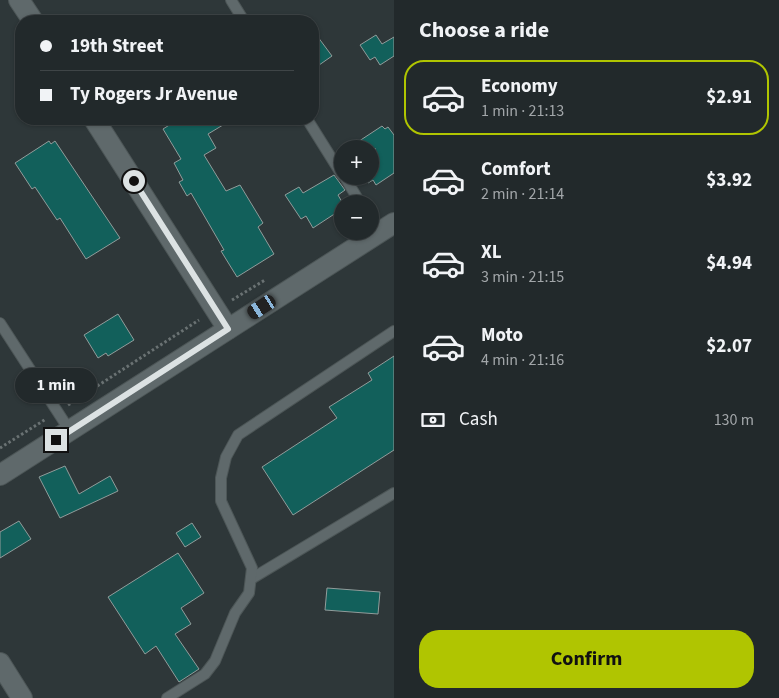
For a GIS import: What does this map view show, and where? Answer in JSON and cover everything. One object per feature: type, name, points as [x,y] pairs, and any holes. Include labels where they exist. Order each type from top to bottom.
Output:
[{"type":"street","points":[[19,0],[29,15]]},
{"type":"street","points":[[98,125],[228,329]]},
{"type":"street","points":[[0,475],[228,329],[381,224]]},
{"type":"street","points":[[0,663],[22,698]]},
{"type":"lane","points":[[231,0],[240,15]]},
{"type":"lane","points":[[311,125],[334,161]]},
{"type":"lane","points":[[0,323],[70,431]]},
{"type":"lane","points":[[167,698],[205,674],[215,661],[235,613],[249,593],[252,568],[221,501],[221,478],[226,457],[238,435],[394,331]]},
{"type":"lane","points":[[250,579],[394,493]]},
{"type":"path","points":[[0,448],[215,309],[273,275]]},
{"type":"building","points":[[376,35],[382,44],[394,37],[394,56],[380,65],[375,57],[370,60],[360,45]]},
{"type":"building","points":[[319,38],[332,56],[319,65]]},
{"type":"building","points":[[169,125],[223,125],[208,134],[216,148],[204,155],[226,191],[240,185],[263,223],[258,227],[274,254],[237,277],[221,251],[224,250],[191,193],[187,196],[179,182],[183,180],[174,163],[181,159],[163,129]]},
{"type":"building","points":[[382,126],[385,129],[388,127],[394,135],[394,173],[379,183],[379,140],[361,140]]},
{"type":"building","points":[[49,141],[51,144],[55,141],[120,238],[86,259],[60,218],[57,220],[35,187],[32,189],[15,163]]},
{"type":"building","points":[[334,175],[334,185],[341,185],[345,190],[338,195],[334,195],[334,214],[313,228],[306,216],[301,219],[285,195],[299,187],[303,193]]},
{"type":"building","points":[[118,314],[134,340],[108,356],[106,353],[98,358],[84,335]]},
{"type":"building","points":[[394,356],[394,450],[293,515],[262,467],[337,418],[329,407],[372,380],[368,373]]},
{"type":"building","points":[[65,466],[79,494],[110,476],[118,491],[60,518],[39,477]]},
{"type":"building","points":[[19,521],[31,539],[0,558],[0,532]]},
{"type":"building","points":[[192,523],[201,537],[185,547],[176,533]]},
{"type":"building","points":[[178,553],[204,593],[181,608],[191,624],[175,634],[199,669],[179,682],[156,646],[145,654],[108,597]]},
{"type":"building","points":[[327,588],[380,592],[378,614],[325,610]]},
{"type":"route","points":[[56,440],[228,329],[134,181]]}]
